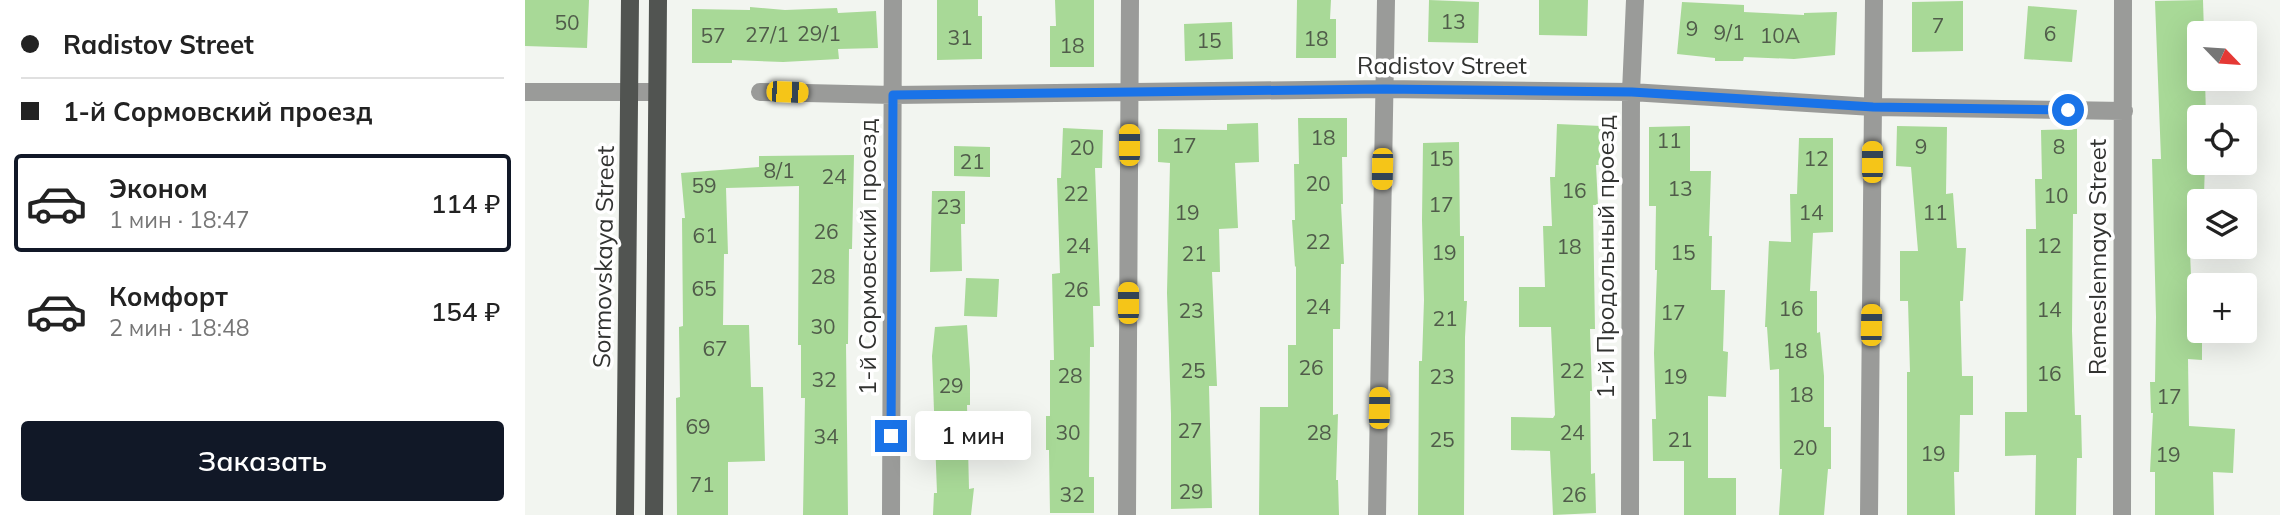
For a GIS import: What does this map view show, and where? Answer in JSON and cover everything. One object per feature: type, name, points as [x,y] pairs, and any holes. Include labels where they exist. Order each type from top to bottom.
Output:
[{"type":"main road","name":"Sormovskaya Street","points":[[625,515],[630,0]]},
{"type":"main road","name":"Sormovskaya Street","points":[[654,515],[658,0]]},
{"type":"street","name":"1-й Сормовский проезд","points":[[891,515],[893,0]]},
{"type":"street","points":[[1127,515],[1130,0]]},
{"type":"street","points":[[1377,515],[1385,0]]},
{"type":"street","name":"1-й Продольный проезд","points":[[1630,515],[1632,92],[1635,0]]},
{"type":"street","points":[[1869,515],[1874,0]]},
{"type":"street","name":"Remeslennaya Street","points":[[2122,515],[2123,0]]},
{"type":"street","name":"Radistov Street","points":[[760,92],[893,95],[1384,89],[1632,92],[1873,107],[2124,111]]},
{"type":"street","points":[[525,92],[657,92]]},
{"type":"building","points":[[525,0],[589,0],[587,48],[525,46]]},
{"type":"building","points":[[937,0],[978,0],[978,16],[982,16],[982,59],[937,60]]},
{"type":"building","points":[[1055,0],[1094,0],[1094,67],[1050,67],[1050,26],[1056,26]]},
{"type":"building","points":[[1297,0],[1331,0],[1330,19],[1336,19],[1336,58],[1296,58]]},
{"type":"building","points":[[1429,0],[1479,2],[1478,43],[1428,42]]},
{"type":"building","points":[[1539,0],[1588,0],[1587,36],[1539,35]]},
{"type":"building","points":[[2203,0],[2204,21],[2187,21],[2187,91],[2205,91],[2206,105],[2187,105],[2187,175],[2205,175],[2204,189],[2187,189],[2187,259],[2190,259],[2191,273],[2187,273],[2187,343],[2202,343],[2202,360],[2188,359],[2189,426],[2235,429],[2233,473],[2213,472],[2214,515],[2155,515],[2155,472],[2150,472],[2153,413],[2150,382],[2155,382],[2156,317],[2152,159],[2161,159],[2155,1]]},
{"type":"building","points":[[1963,1],[1963,51],[1912,52],[1912,2]]},
{"type":"building","points":[[1682,2],[1744,5],[1744,12],[1804,15],[1837,12],[1835,55],[1794,59],[1744,57],[1743,61],[1715,61],[1715,58],[1677,54]]},
{"type":"building","points":[[2028,6],[2077,10],[2072,62],[2024,59]]},
{"type":"building","points":[[750,7],[785,10],[837,8],[838,13],[876,11],[878,48],[838,49],[839,59],[692,63],[692,9],[750,10]]},
{"type":"building","points":[[1232,22],[1233,59],[1185,61],[1184,24]]},
{"type":"building","points":[[1298,118],[1347,118],[1347,157],[1342,157],[1344,264],[1341,264],[1340,329],[1333,329],[1333,415],[1338,414],[1336,480],[1339,515],[1259,515],[1260,407],[1288,407],[1288,345],[1296,345],[1296,266],[1292,220],[1295,220],[1294,164],[1299,164]]},
{"type":"building","points":[[1258,123],[1259,162],[1235,163],[1238,228],[1219,229],[1220,272],[1212,272],[1217,386],[1209,386],[1212,508],[1171,509],[1167,293],[1170,163],[1158,162],[1158,129],[1227,130],[1227,124]]},
{"type":"building","points":[[1557,124],[1601,126],[1600,165],[1596,165],[1598,205],[1593,205],[1595,329],[1590,329],[1591,474],[1595,473],[1596,513],[1553,515],[1550,451],[1511,450],[1511,417],[1553,418],[1555,415],[1551,327],[1519,327],[1519,287],[1545,287],[1543,226],[1552,226],[1550,177],[1555,177]]},
{"type":"building","points":[[1690,126],[1690,171],[1711,171],[1711,290],[1725,290],[1723,351],[1728,352],[1726,397],[1708,396],[1708,478],[1736,478],[1736,515],[1684,515],[1684,461],[1653,461],[1652,419],[1656,419],[1654,353],[1657,270],[1656,206],[1649,206],[1649,127]]},
{"type":"building","points":[[1897,126],[1947,127],[1946,194],[1953,193],[1957,248],[1966,248],[1963,301],[1960,301],[1962,376],[1973,376],[1973,415],[1960,415],[1959,472],[1954,472],[1955,515],[1907,515],[1907,372],[1910,372],[1908,301],[1900,301],[1900,251],[1918,251],[1911,167],[1896,166]]},
{"type":"building","points":[[1063,128],[1103,130],[1102,168],[1095,168],[1100,306],[1093,306],[1094,347],[1090,347],[1089,477],[1094,477],[1094,513],[1050,513],[1046,416],[1050,416],[1050,360],[1054,360],[1052,274],[1060,273],[1057,178],[1061,178]]},
{"type":"building","points":[[2077,129],[2077,214],[2073,214],[2072,331],[2075,415],[2081,415],[2082,458],[2077,458],[2076,515],[2035,515],[2036,455],[2005,456],[2005,412],[2027,412],[2026,229],[2036,229],[2035,179],[2042,179],[2041,130]]},
{"type":"building","points":[[1799,138],[1833,138],[1833,232],[1813,233],[1810,291],[1817,291],[1817,333],[1820,332],[1824,376],[1824,427],[1831,427],[1831,469],[1828,469],[1824,515],[1779,515],[1782,469],[1779,369],[1770,370],[1765,327],[1769,241],[1791,242],[1790,194],[1797,194]]},
{"type":"building","points":[[1459,142],[1460,236],[1464,236],[1464,301],[1467,301],[1464,515],[1418,515],[1419,361],[1422,361],[1424,300],[1423,143]]},
{"type":"building","points":[[954,146],[990,147],[990,177],[954,176]]},
{"type":"building","points":[[854,155],[846,344],[848,515],[803,515],[805,398],[801,398],[801,345],[798,345],[799,186],[726,188],[728,254],[724,254],[723,325],[749,325],[751,387],[763,387],[765,461],[728,462],[728,515],[677,515],[676,398],[680,397],[679,327],[683,326],[682,218],[685,218],[681,173],[759,167],[759,156]]},
{"type":"building","points":[[932,191],[965,191],[965,224],[961,224],[962,271],[930,272]]},
{"type":"building","points":[[966,278],[999,279],[997,317],[964,316]]},
{"type":"building","points":[[967,325],[970,370],[970,405],[967,405],[969,489],[974,488],[971,515],[933,515],[934,493],[937,493],[932,356],[935,327]]},
{"type":"route","points":[[891,436],[893,95],[1384,89],[1632,92],[1873,107],[2068,110]]}]
